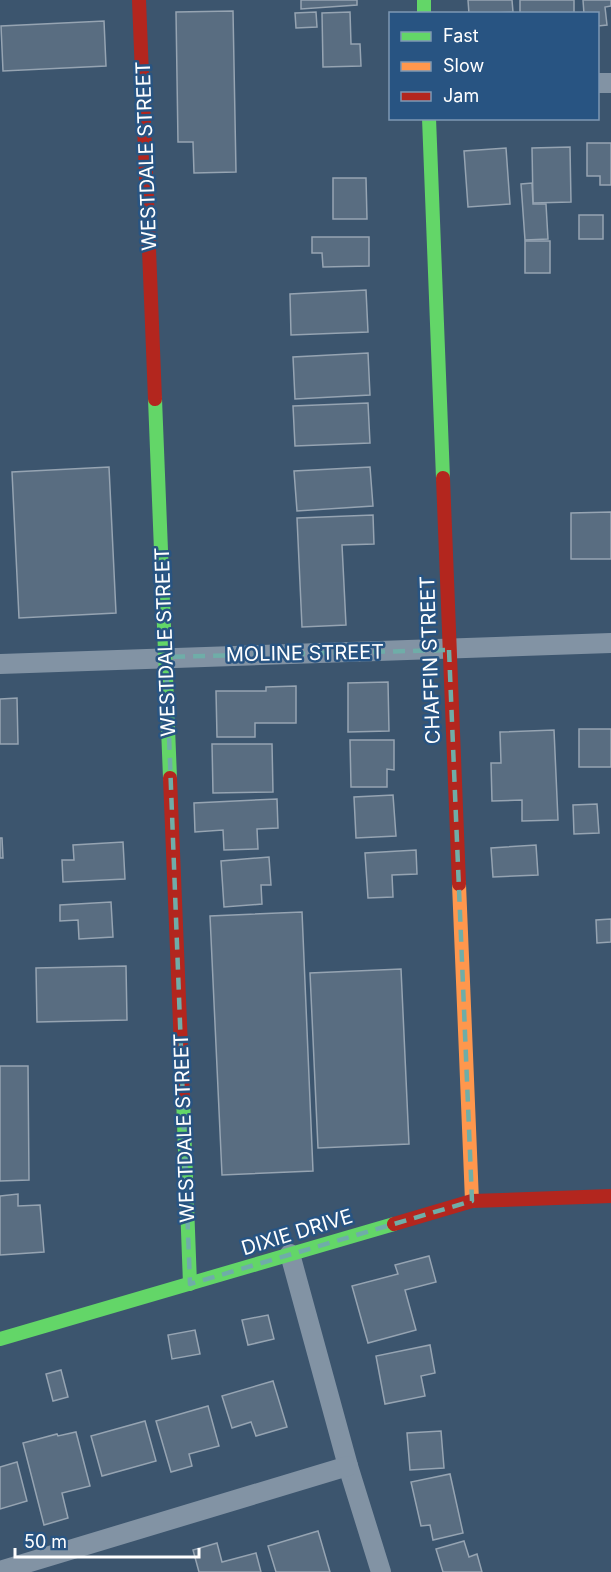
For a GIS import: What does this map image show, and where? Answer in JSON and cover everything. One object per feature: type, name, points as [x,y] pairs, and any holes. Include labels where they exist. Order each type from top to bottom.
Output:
[{"type":"street","name":"WESTDALE STREET","points":[[139,0],[190,1284]]},
{"type":"street","name":"CHAFFIN STREET","points":[[429,120],[472,1201]]},
{"type":"street","name":"MOLINE STREET","points":[[0,664],[611,643]]},
{"type":"street","name":"DIXIE DRIVE","points":[[0,1339],[472,1201],[611,1196]]},
{"type":"street","points":[[290,1254],[348,1466],[381,1572]]},
{"type":"street","points":[[0,1571],[348,1466]]},
{"type":"highlighted area","points":[[449,650],[472,1201],[190,1284],[166,657]]},
{"type":"building","points":[[301,0],[357,0],[357,5],[301,9]]},
{"type":"building","points":[[468,0],[512,0],[513,12],[469,12]]},
{"type":"building","points":[[520,0],[574,0],[574,12],[520,12]]},
{"type":"building","points":[[583,0],[611,0],[611,6],[605,7],[607,25],[599,26],[599,12],[584,12]]},
{"type":"building","points":[[233,11],[236,172],[194,173],[193,142],[178,142],[176,12]]},
{"type":"building","points":[[316,12],[317,27],[296,28],[295,13]]},
{"type":"building","points":[[350,12],[351,44],[360,44],[361,66],[323,67],[322,13]]},
{"type":"building","points":[[104,21],[106,66],[3,71],[1,26]]},
{"type":"building","points":[[587,143],[611,143],[611,185],[600,185],[600,176],[587,176]]},
{"type":"building","points":[[570,147],[571,202],[533,203],[532,148]]},
{"type":"building","points":[[506,148],[510,204],[468,207],[464,151]]},
{"type":"building","points":[[333,178],[366,178],[367,219],[333,219]]},
{"type":"building","points":[[532,183],[533,204],[546,204],[548,239],[525,240],[521,184]]},
{"type":"building","points":[[579,215],[603,215],[603,239],[579,239]]},
{"type":"building","points":[[312,237],[369,237],[369,266],[323,267],[322,253],[312,253]]},
{"type":"building","points":[[525,241],[550,241],[550,273],[525,273]]},
{"type":"building","points":[[366,290],[368,332],[291,335],[290,294]]},
{"type":"building","points":[[368,353],[370,395],[295,399],[293,357]]},
{"type":"building","points":[[368,403],[370,443],[295,446],[293,406]]},
{"type":"building","points":[[109,467],[116,613],[19,618],[12,472]]},
{"type":"building","points":[[370,467],[373,506],[297,511],[294,471]]},
{"type":"building","points":[[611,512],[611,559],[571,559],[571,513]]},
{"type":"building","points":[[373,515],[374,544],[342,545],[346,625],[302,627],[297,518]]},
{"type":"building","points":[[388,682],[389,731],[348,732],[348,683]]},
{"type":"building","points":[[296,686],[296,723],[255,723],[255,737],[217,737],[216,691],[266,691],[266,687]]},
{"type":"building","points":[[17,698],[18,744],[0,744],[0,699]]},
{"type":"building","points":[[579,729],[611,729],[611,767],[579,767]]},
{"type":"building","points":[[554,730],[558,820],[522,821],[522,800],[492,801],[491,763],[501,763],[500,732]]},
{"type":"building","points":[[350,740],[394,740],[394,770],[387,769],[387,787],[351,787]]},
{"type":"building","points":[[212,744],[272,744],[273,792],[213,793]]},
{"type":"building","points":[[393,795],[396,836],[356,838],[354,797]]},
{"type":"building","points":[[277,799],[278,828],[257,829],[258,849],[224,850],[223,830],[195,832],[194,803]]},
{"type":"building","points":[[597,804],[599,833],[574,834],[573,805]]},
{"type":"building","points":[[0,838],[2,838],[3,858],[0,858]]},
{"type":"building","points":[[123,842],[125,879],[63,882],[62,860],[74,860],[73,845]]},
{"type":"building","points":[[536,845],[538,875],[493,877],[491,848]]},
{"type":"building","points":[[416,850],[417,874],[392,875],[393,897],[368,898],[365,853]]},
{"type":"building","points":[[269,857],[271,885],[261,885],[262,904],[224,907],[221,861]]},
{"type":"building","points":[[111,902],[113,937],[79,939],[78,920],[60,921],[60,905]]},
{"type":"building","points":[[302,912],[313,1171],[222,1175],[210,916]]},
{"type":"building","points":[[611,919],[611,942],[597,943],[596,920]]},
{"type":"building","points":[[126,966],[127,1020],[37,1022],[36,968]]},
{"type":"building","points":[[401,969],[409,1144],[318,1148],[310,973]]},
{"type":"building","points":[[0,1066],[28,1066],[29,1180],[0,1181]]},
{"type":"building","points":[[18,1194],[18,1206],[40,1205],[44,1252],[0,1255],[0,1196]]},
{"type":"building","points":[[429,1256],[436,1282],[405,1290],[416,1330],[368,1343],[352,1286],[398,1274],[395,1265]]},
{"type":"building","points":[[268,1315],[274,1339],[248,1345],[242,1320]]},
{"type":"building","points":[[195,1330],[200,1354],[172,1359],[168,1335]]},
{"type":"building","points":[[430,1345],[435,1373],[421,1376],[425,1396],[385,1404],[376,1356]]},
{"type":"building","points":[[61,1370],[68,1397],[53,1401],[46,1374]]},
{"type":"building","points":[[273,1381],[287,1427],[256,1436],[251,1422],[232,1428],[222,1396]]},
{"type":"building","points":[[208,1406],[219,1446],[189,1454],[192,1466],[171,1472],[156,1421]]},
{"type":"building","points":[[145,1421],[156,1461],[102,1476],[91,1436]]},
{"type":"building","points":[[441,1431],[444,1468],[410,1470],[407,1433]]},
{"type":"building","points":[[76,1432],[90,1486],[62,1493],[68,1518],[44,1525],[23,1443],[57,1434],[58,1436]]},
{"type":"building","points":[[17,1462],[27,1501],[0,1509],[0,1467]]},
{"type":"building","points":[[450,1474],[463,1533],[433,1540],[430,1525],[421,1526],[411,1482]]},
{"type":"building","points":[[318,1531],[330,1572],[276,1572],[268,1546]]},
{"type":"building","points":[[464,1541],[469,1557],[477,1554],[482,1572],[443,1572],[436,1549]]},
{"type":"building","points":[[217,1543],[222,1562],[256,1553],[261,1572],[199,1572],[193,1550]]},
{"type":"traffic: fast","points":[[424,0],[424,12]]},
{"type":"traffic: fast","points":[[429,120],[443,478]]},
{"type":"traffic: fast","points":[[155,399],[170,778]]},
{"type":"traffic: fast","points":[[183,1097],[190,1284]]},
{"type":"traffic: fast","points":[[0,1339],[394,1224]]},
{"type":"traffic: slow","points":[[459,884],[472,1201]]},
{"type":"traffic: jam","points":[[139,0],[155,399]]},
{"type":"traffic: jam","points":[[443,478],[459,884]]},
{"type":"traffic: jam","points":[[170,778],[183,1097]]},
{"type":"traffic: jam","points":[[394,1224],[472,1201],[611,1196]]}]
